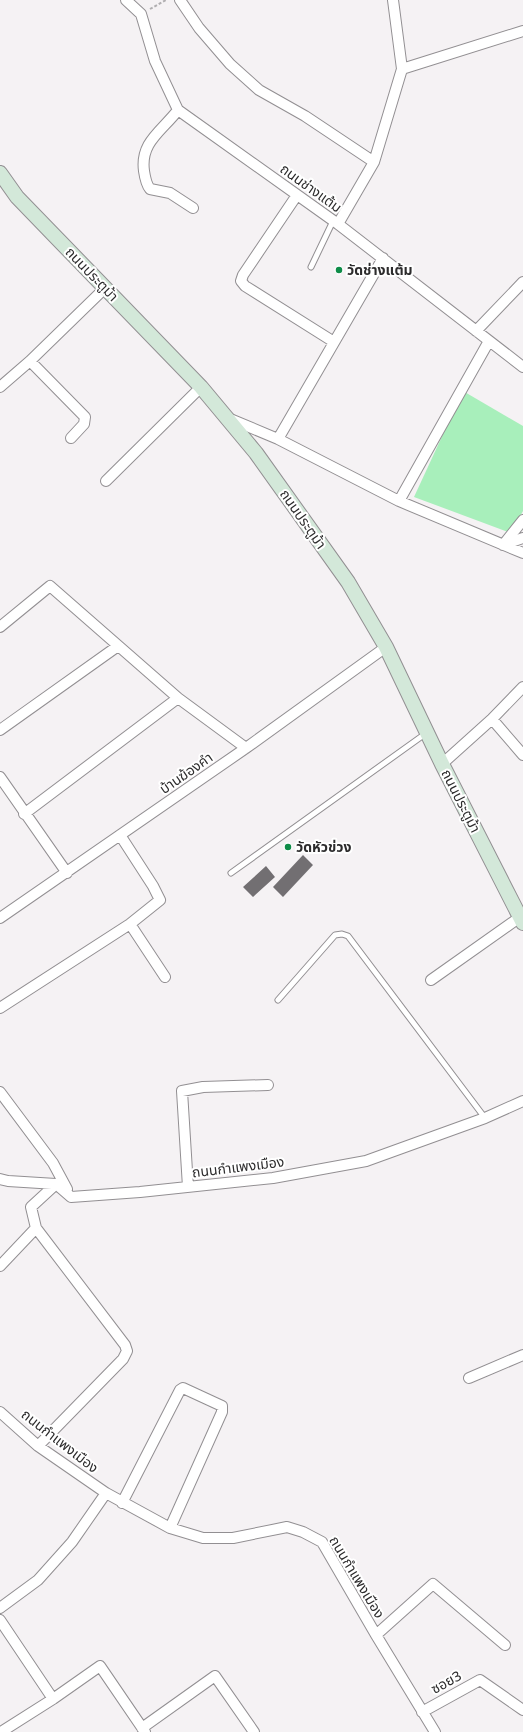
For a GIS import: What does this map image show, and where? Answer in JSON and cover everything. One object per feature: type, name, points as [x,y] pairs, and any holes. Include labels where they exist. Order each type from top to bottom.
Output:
[{"type":"main road","name":"ถนนประตูม้า","points":[[0,173],[16,197],[201,387],[261,459],[348,582],[386,647],[442,764],[522,918]]},
{"type":"street","points":[[126,0],[141,14]]},
{"type":"street","points":[[180,0],[199,28],[230,64],[259,90],[305,116],[374,162]]},
{"type":"street","points":[[335,223],[374,162],[402,69],[392,0]]},
{"type":"street","name":"ถนนช่างแต้ม","points":[[141,14],[155,61],[178,110],[383,258],[523,367]]},
{"type":"street","points":[[402,69],[523,31]]},
{"type":"street","points":[[178,110],[146,147],[143,159],[146,181],[150,189],[170,193],[193,208]]},
{"type":"street","points":[[297,195],[241,280],[245,286],[334,342]]},
{"type":"street","points":[[278,439],[383,258]]},
{"type":"street","points":[[476,331],[523,282]]},
{"type":"street","points":[[0,387],[30,361],[105,288]]},
{"type":"street","points":[[399,501],[489,341]]},
{"type":"street","points":[[30,361],[85,417],[84,424],[71,438]]},
{"type":"street","points":[[106,481],[201,387]]},
{"type":"street","points":[[226,417],[278,439],[399,501],[523,553]]},
{"type":"street","points":[[503,545],[523,520]]},
{"type":"street","points":[[503,545],[523,538]]},
{"type":"street","points":[[503,545],[523,547]]},
{"type":"street","points":[[1,623],[50,586],[178,698],[246,748]]},
{"type":"street","points":[[0,730],[118,646]]},
{"type":"street","name":"บ้านฆ้องคำ","points":[[0,918],[246,748],[386,647]]},
{"type":"street","points":[[442,764],[492,720],[523,687]]},
{"type":"street","points":[[24,814],[178,698]]},
{"type":"street","points":[[492,720],[523,755]]},
{"type":"street","points":[[0,778],[4,791],[24,814],[67,873]]},
{"type":"street","points":[[0,1008],[130,924],[160,900],[160,897],[120,835]]},
{"type":"street","points":[[431,980],[522,918]]},
{"type":"street","points":[[130,924],[165,977]]},
{"type":"street","points":[[188,1187],[182,1091],[203,1087],[268,1085]]},
{"type":"street","points":[[0,1092],[53,1163],[71,1197]]},
{"type":"street","name":"ถนนกำแพงเมือง","points":[[71,1197],[273,1178],[366,1161],[485,1118],[523,1101]]},
{"type":"street","points":[[0,1179],[8,1181],[56,1184],[71,1197]]},
{"type":"street","points":[[38,1446],[123,1359],[127,1351],[126,1344],[36,1228],[31,1206],[56,1184]]},
{"type":"street","points":[[0,1266],[36,1228]]},
{"type":"street","points":[[469,1378],[523,1355]]},
{"type":"street","points":[[122,1503],[180,1390],[183,1388],[222,1406],[222,1412],[170,1528]]},
{"type":"street","name":"ถนนกำแพงเมือง","points":[[0,1412],[38,1446],[106,1494],[170,1528],[203,1538],[233,1538],[287,1527],[303,1532],[322,1542],[435,1732]]},
{"type":"street","points":[[0,1608],[38,1580],[72,1542],[106,1494]]},
{"type":"street","points":[[376,1635],[433,1584],[505,1644]]},
{"type":"street","points":[[0,1620],[53,1699]]},
{"type":"street","points":[[2,1732],[100,1666],[144,1730],[215,1676],[254,1732]]},
{"type":"street","name":"ซอย3","points":[[422,1712],[480,1680],[523,1710]]},
{"type":"street","points":[[15,1723],[21,1732]]},
{"type":"lane","points":[[311,267],[335,223]]},
{"type":"lane","points":[[231,873],[428,732]]},
{"type":"lane","points":[[278,1000],[335,935],[342,934],[348,936],[485,1118]]},
{"type":"path","points":[[141,14],[166,0]]},
{"type":"shaded area","points":[[463,391],[523,426],[523,511],[511,533],[414,497]]},
{"type":"building","points":[[303,855],[313,865],[283,897],[273,887]]},
{"type":"building","points":[[266,866],[275,877],[253,897],[243,887]]},
{"type":"place","name":"วัดช่างแต้ม","points":[[339,270]]},
{"type":"place","name":"วัดหัวข่วง","points":[[288,847]]}]
